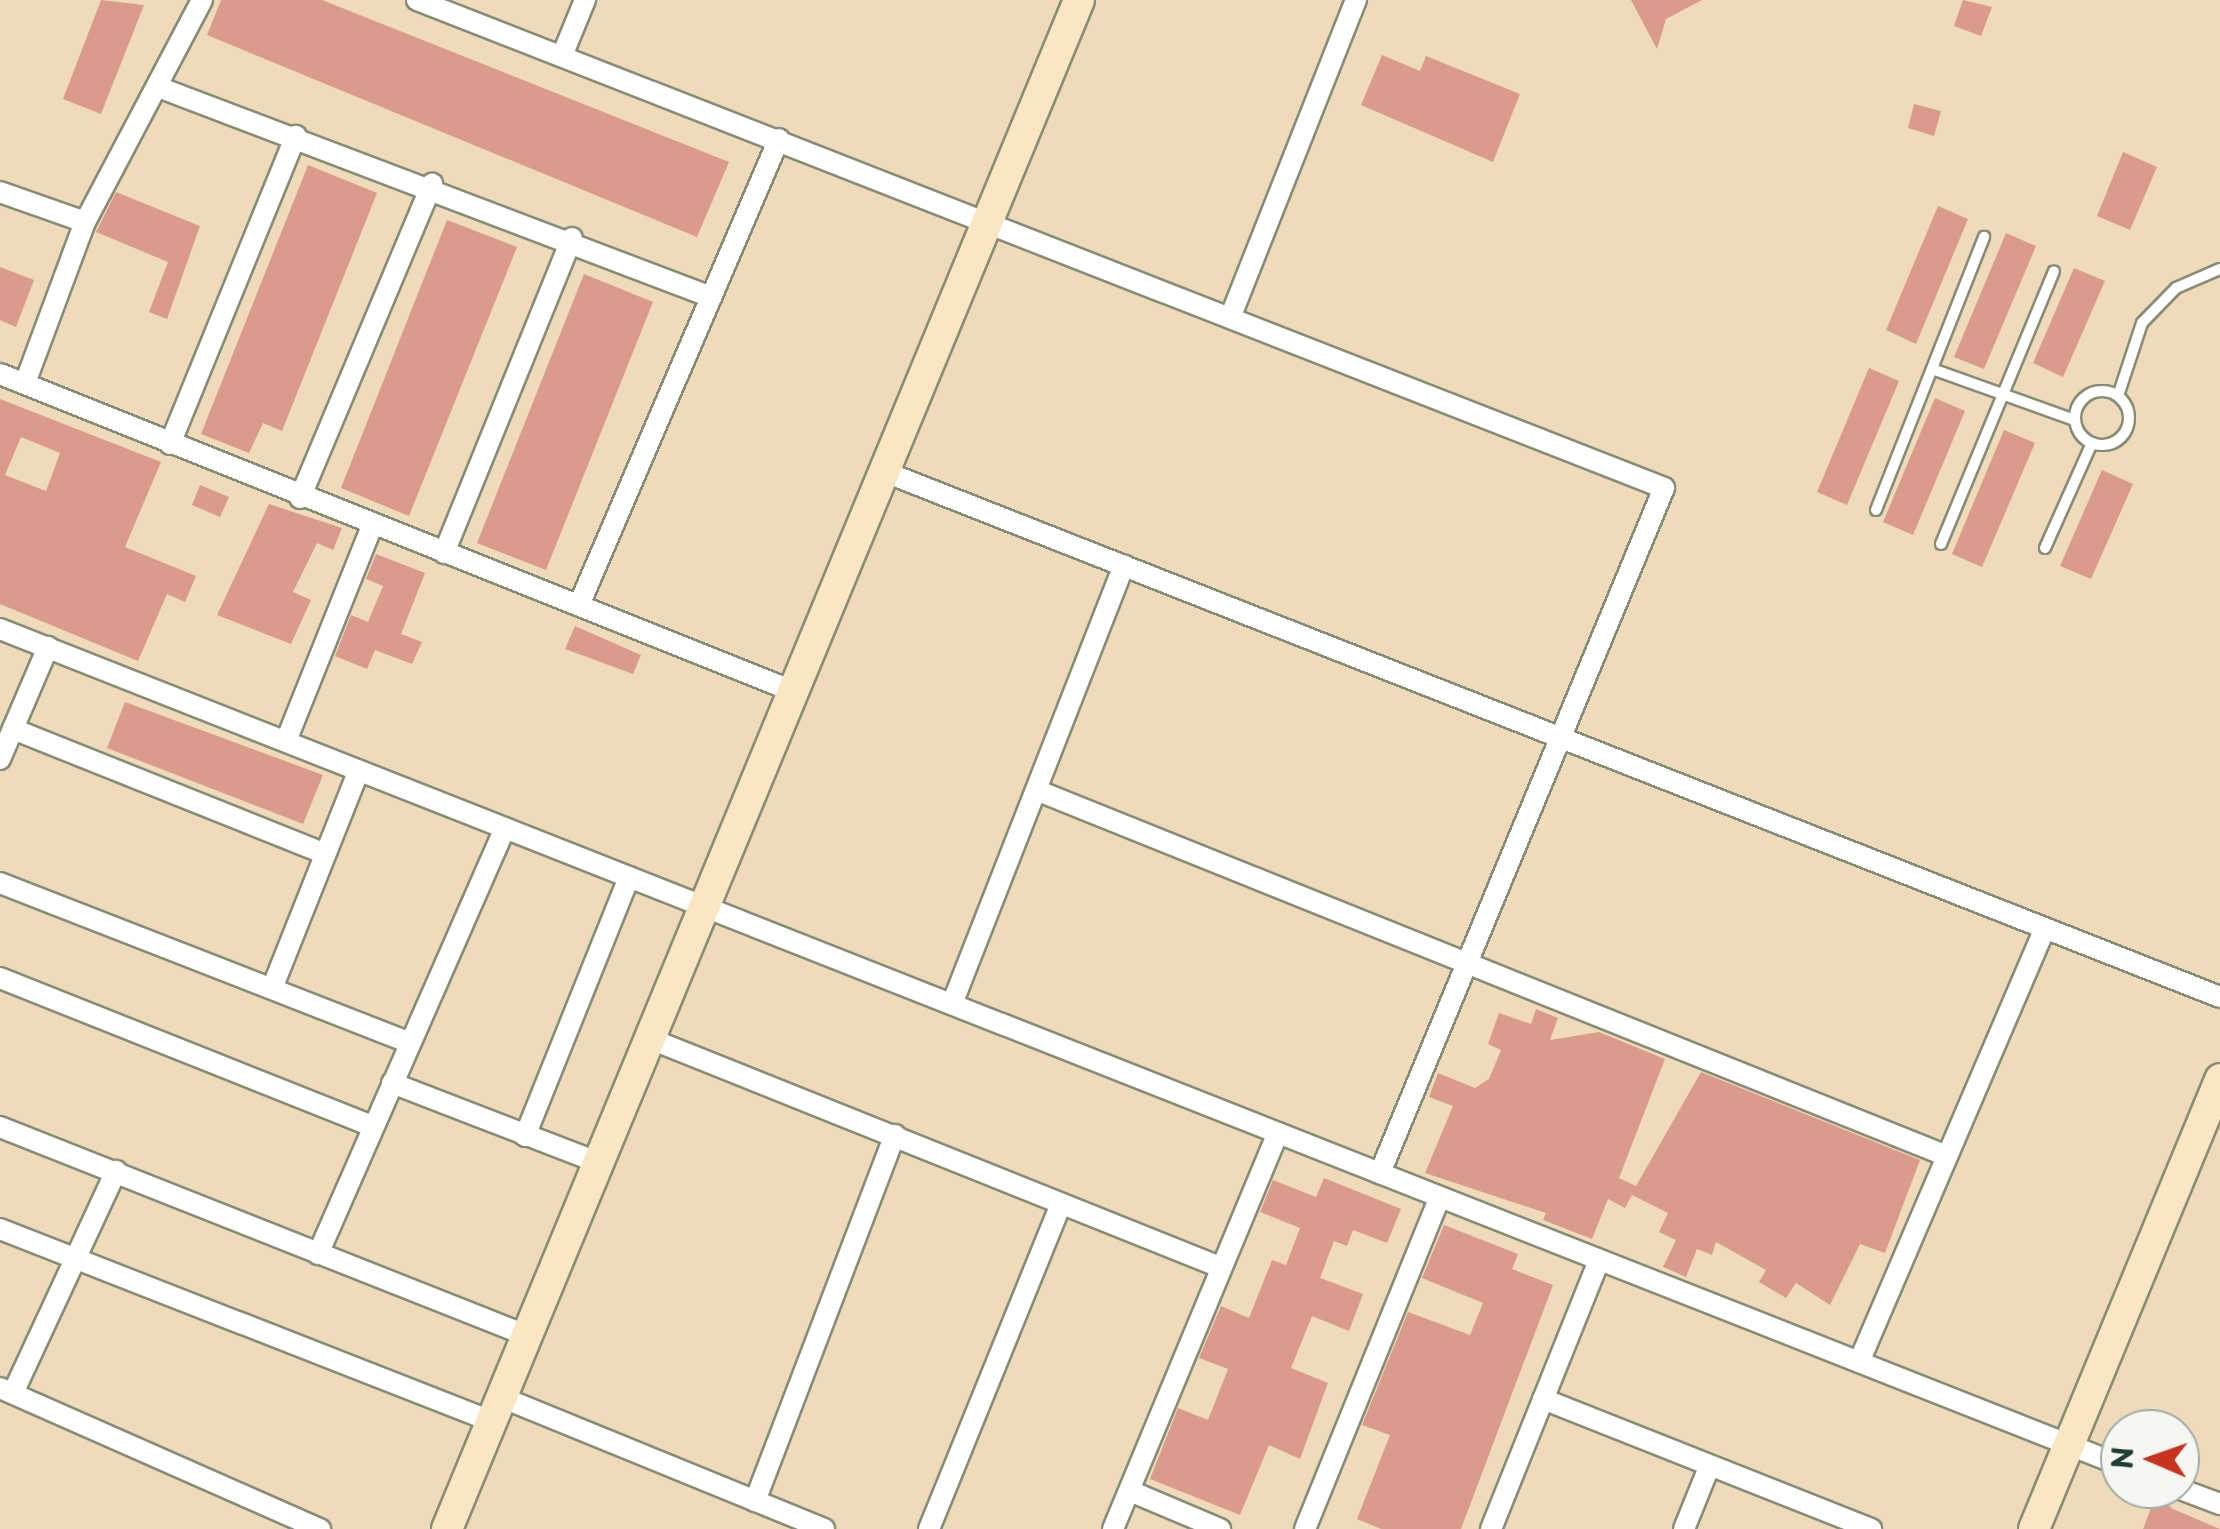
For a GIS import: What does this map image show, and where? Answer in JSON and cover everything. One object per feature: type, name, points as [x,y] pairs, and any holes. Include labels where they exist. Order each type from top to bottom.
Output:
[{"type":"street","points":[[25,384],[86,222],[202,0]]},
{"type":"street","points":[[417,0],[1232,313],[1664,488],[1472,961],[1380,1173]]},
{"type":"street","points":[[562,56],[585,0]]},
{"type":"street","points":[[447,1529],[984,217],[1077,0]]},
{"type":"street","points":[[1232,313],[1356,0]]},
{"type":"street","points":[[158,87],[432,184],[711,297]]},
{"type":"street","points":[[170,444],[296,136]]},
{"type":"street","points":[[578,604],[780,139]]},
{"type":"street","points":[[300,498],[432,184]]},
{"type":"street","points":[[0,192],[86,222]]},
{"type":"street","points":[[444,553],[572,238]]},
{"type":"street","points":[[0,374],[300,498],[790,690]]},
{"type":"street","points":[[880,470],[2220,997]]},
{"type":"street","points":[[286,742],[372,524]]},
{"type":"street","points":[[952,1004],[1042,792],[1124,565]]},
{"type":"street","points":[[0,628],[2100,1457]]},
{"type":"street","points":[[0,760],[48,647]]},
{"type":"street","points":[[13,729],[326,854]]},
{"type":"street","points":[[273,986],[359,770]]},
{"type":"street","points":[[1042,792],[1472,961],[1942,1154]]},
{"type":"street","points":[[318,1254],[408,1042],[506,828]]},
{"type":"street","points":[[525,1136],[629,876]]},
{"type":"street","points":[[0,884],[273,986],[408,1042]]},
{"type":"street","points":[[1859,1362],[1942,1154],[2044,930]]},
{"type":"street","points":[[0,978],[372,1126]]},
{"type":"street","points":[[648,1038],[1220,1267]]},
{"type":"street","points":[[2034,1529],[2220,1079]]},
{"type":"street","points":[[392,1083],[597,1162]]},
{"type":"street","points":[[0,1127],[526,1335]]},
{"type":"street","points":[[1114,1529],[1278,1133]]},
{"type":"street","points":[[755,1501],[894,1135]]},
{"type":"street","points":[[116,1171],[6,1391],[320,1529]]},
{"type":"street","points":[[1305,1529],[1440,1196]]},
{"type":"street","points":[[929,1529],[1060,1204]]},
{"type":"street","points":[[0,1228],[824,1529]]},
{"type":"street","points":[[1491,1529],[1598,1260]]},
{"type":"street","points":[[1543,1398],[1868,1528]]},
{"type":"street","points":[[1684,1529],[1710,1466]]},
{"type":"street","points":[[1130,1491],[1220,1529]]},
{"type":"lane","points":[[1876,510],[1984,237]]},
{"type":"lane","points":[[2118,396],[2142,323],[2176,288],[2220,269]]},
{"type":"lane","points":[[1942,544],[2054,271]]},
{"type":"lane","points":[[1934,370],[2075,420],[2092,444]]},
{"type":"lane","points":[[2075,420],[2089,394],[2118,396],[2128,408],[2121,437],[2092,444]]},
{"type":"lane","points":[[2045,548],[2092,444]]},
{"type":"building","points":[[101,0],[144,5],[101,114],[63,99]]},
{"type":"building","points":[[221,0],[322,0],[729,162],[697,237],[207,35]]},
{"type":"building","points":[[1631,0],[1702,0],[1666,19],[1657,49]]},
{"type":"building","points":[[1963,0],[1992,7],[1981,36],[1954,26]]},
{"type":"building","points":[[1382,55],[1420,71],[1426,56],[1520,94],[1493,162],[1361,105]]},
{"type":"building","points":[[1914,104],[1941,111],[1934,136],[1908,128]]},
{"type":"building","points":[[2123,152],[2157,167],[2130,230],[2097,216]]},
{"type":"building","points":[[308,165],[377,193],[282,431],[263,423],[249,453],[201,434]]},
{"type":"building","points":[[116,192],[200,226],[167,319],[149,312],[168,262],[96,232]]},
{"type":"building","points":[[1938,206],[1968,219],[1916,344],[1886,330]]},
{"type":"building","points":[[447,220],[517,247],[409,516],[341,488]]},
{"type":"building","points":[[2006,233],[2036,246],[1984,369],[1954,357]]},
{"type":"building","points":[[0,267],[34,280],[16,327],[0,320]]},
{"type":"building","points":[[2074,268],[2105,281],[2063,377],[2033,363]]},
{"type":"building","points":[[584,274],[653,302],[546,570],[477,543]]},
{"type":"building","points":[[1869,368],[1899,381],[1847,505],[1817,492]]},
{"type":"building","points":[[1935,398],[1965,411],[1913,535],[1883,522]]},
{"type":"building","points":[[0,399],[161,462],[125,547],[196,576],[185,602],[167,594],[138,661],[0,604]],"holes":[[[21,437],[60,453],[46,491],[5,475]]]},
{"type":"building","points":[[2004,430],[2035,443],[1982,567],[1952,554]]},
{"type":"building","points":[[2102,470],[2133,484],[2091,579],[2060,566]]},
{"type":"building","points":[[200,485],[229,497],[220,517],[192,505]]},
{"type":"building","points":[[269,504],[342,528],[333,550],[317,543],[293,592],[311,600],[291,644],[217,615]]},
{"type":"building","points":[[376,554],[425,573],[401,634],[422,642],[412,664],[375,650],[367,669],[335,656],[351,615],[368,622],[383,586],[366,579]]},
{"type":"building","points":[[575,626],[641,655],[633,674],[565,649]]},
{"type":"building","points":[[125,702],[323,775],[303,824],[107,748]]},
{"type":"building","points":[[1536,1009],[1558,1018],[1550,1040],[1599,1032],[1665,1059],[1619,1178],[1636,1186],[1701,1072],[1920,1160],[1885,1253],[1860,1244],[1830,1305],[1796,1283],[1786,1298],[1759,1282],[1766,1270],[1716,1242],[1712,1255],[1697,1249],[1686,1277],[1663,1267],[1676,1240],[1659,1232],[1668,1213],[1632,1195],[1625,1208],[1608,1199],[1592,1239],[1543,1220],[1546,1213],[1425,1173],[1453,1106],[1429,1097],[1438,1073],[1475,1088],[1489,1079],[1501,1050],[1488,1044],[1499,1013],[1531,1024]]},
{"type":"building","points":[[1324,1178],[1401,1209],[1387,1243],[1353,1230],[1347,1246],[1334,1241],[1320,1278],[1363,1294],[1349,1331],[1312,1316],[1291,1368],[1328,1383],[1300,1459],[1269,1445],[1240,1515],[1150,1479],[1178,1408],[1208,1420],[1228,1369],[1199,1358],[1221,1306],[1249,1318],[1272,1260],[1286,1265],[1300,1228],[1260,1212],[1273,1180],[1316,1197]]},
{"type":"building","points":[[1444,1225],[1518,1254],[1512,1269],[1553,1285],[1461,1529],[1381,1529],[1357,1519],[1390,1435],[1362,1425],[1408,1312],[1470,1335],[1483,1303],[1422,1278]]},
{"type":"building","points":[[2151,1509],[2173,1509],[2220,1529],[2143,1529]]}]
